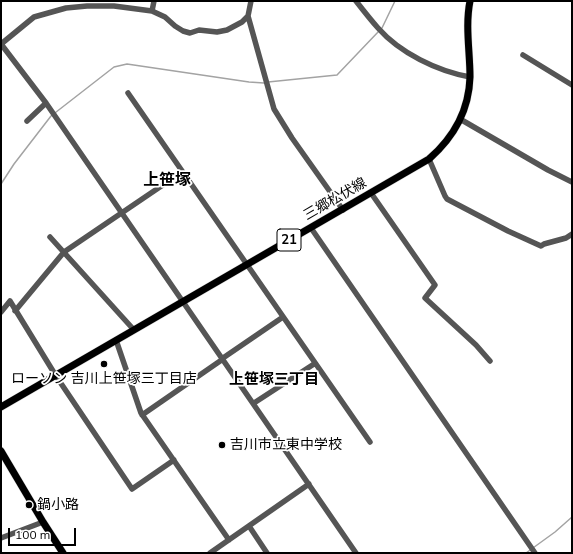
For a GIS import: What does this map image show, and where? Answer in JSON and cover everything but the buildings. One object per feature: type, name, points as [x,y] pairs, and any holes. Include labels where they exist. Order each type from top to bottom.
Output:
[{"type":"main road","name":"三郷松伏線","points":[[1,407],[429,159],[449,138],[460,119],[468,94],[470,77],[467,24],[470,1]]},
{"type":"main road","points":[[1,451],[63,553]]},
{"type":"street","points":[[152,11],[154,1]]},
{"type":"street","points":[[251,1],[248,16],[274,109],[292,138],[343,210]]},
{"type":"street","points":[[356,1],[378,29],[401,48],[445,70],[470,77]]},
{"type":"street","points":[[248,16],[242,22],[222,32],[199,30],[190,32],[179,30],[165,17],[152,11],[114,6],[66,8],[34,17],[2,42],[254,403],[356,553]]},
{"type":"street","points":[[523,55],[572,85]]},
{"type":"street","points":[[128,93],[248,264],[314,364],[370,442]]},
{"type":"street","points":[[26,121],[46,103]]},
{"type":"street","points":[[460,119],[541,166],[572,182]]},
{"type":"street","points":[[429,159],[447,199],[508,231],[541,246],[566,238],[572,234]]},
{"type":"street","points":[[15,311],[64,252],[182,172]]},
{"type":"street","points":[[371,193],[435,285],[425,298],[476,345],[490,361]]},
{"type":"street","points":[[311,228],[535,553]]},
{"type":"street","points":[[50,237],[134,330]]},
{"type":"street","points":[[1,312],[10,301],[56,376],[132,489],[174,460]]},
{"type":"street","points":[[142,415],[283,317]]},
{"type":"street","points":[[116,340],[142,415],[229,540]]},
{"type":"street","points":[[254,403],[314,364]]},
{"type":"street","points":[[210,553],[310,484]]},
{"type":"street","points":[[1,538],[43,522]]},
{"type":"street","points":[[249,526],[267,553]]},
{"type":"waterway","points":[[382,28],[395,1]]},
{"type":"waterway","points":[[268,82],[337,75],[379,31]]},
{"type":"waterway","points":[[1,184],[14,164],[51,116],[114,67],[127,64],[264,83]]},
{"type":"waterway","points":[[526,553],[555,532],[572,517]]},
{"type":"place","name":"ローソン 吉川上笹塚三丁目店","points":[[104,364]]},
{"type":"place","name":"吉川市立東中学校","points":[[222,445]]},
{"type":"place","name":"鍋小路","points":[[29,505]]},
{"type":"district","name":"上笹塚","points":[[167,180]]},
{"type":"district","name":"上笹塚三丁目","points":[[274,379]]}]
